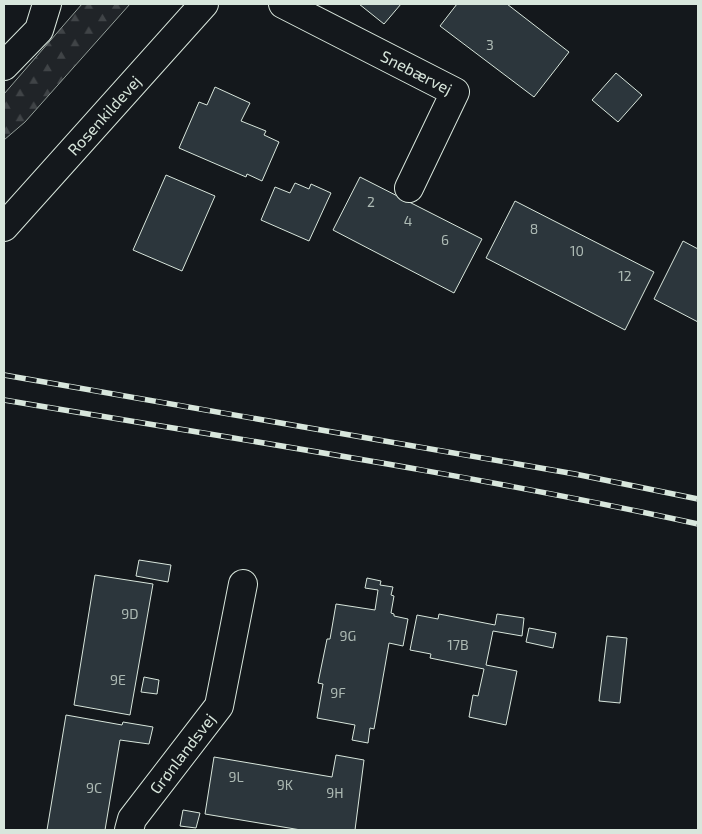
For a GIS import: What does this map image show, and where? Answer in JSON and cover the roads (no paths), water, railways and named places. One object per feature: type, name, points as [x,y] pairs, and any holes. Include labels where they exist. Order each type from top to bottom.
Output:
[{"type":"street","points":[[4,66],[39,30],[47,4]]},
{"type":"street","name":"Rosenkildevej","points":[[4,227],[204,4]]},
{"type":"street","name":"Snebærvej","points":[[283,4],[455,92],[410,188]]},
{"type":"street","name":"Grønlandsvej","points":[[129,830],[132,818],[219,706],[243,584]]},
{"type":"railway","points":[[4,375],[575,474],[698,499]]},
{"type":"railway","points":[[4,400],[439,473],[698,524]]}]
